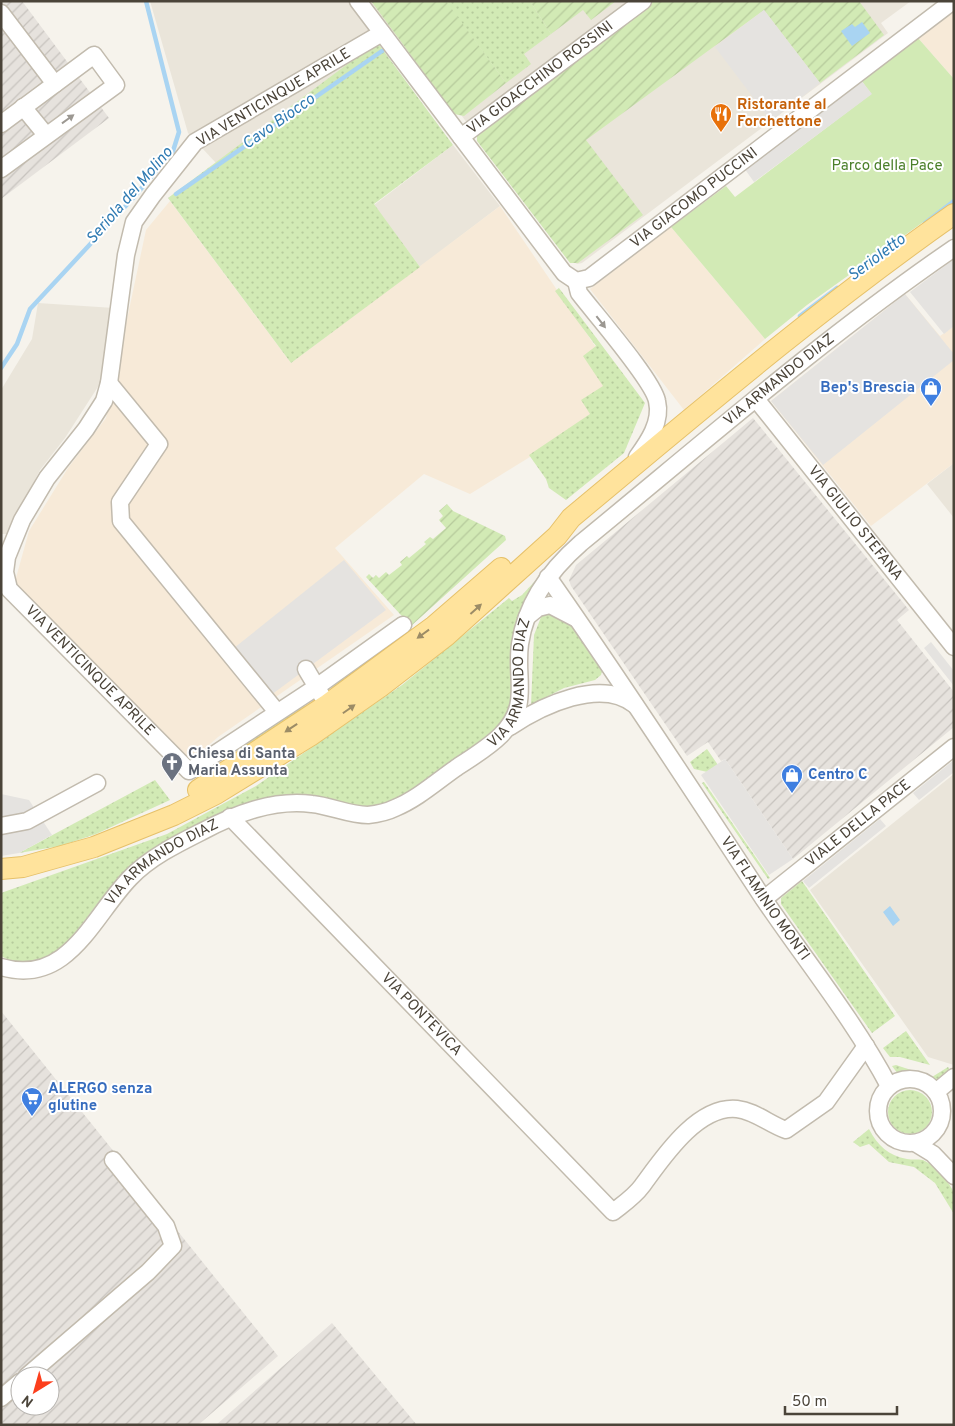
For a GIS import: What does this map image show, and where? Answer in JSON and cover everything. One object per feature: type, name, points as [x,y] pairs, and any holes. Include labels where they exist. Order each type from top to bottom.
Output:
[{"type":"main road","name":"VIA ARMANDO DIAZ","points":[[1,878],[23,867],[86,849],[174,816],[216,794],[310,736],[380,687],[446,636],[557,536],[571,518],[875,270],[954,214]]},
{"type":"main road","name":"VIA ARMANDO DIAZ","points":[[140,828],[328,704],[434,626],[551,526],[571,518]]},
{"type":"main road","name":"VIA ARMANDO DIAZ","points":[[310,736],[328,704]]},
{"type":"main road","name":"VIA ARMANDO DIAZ","points":[[1,869],[23,867]]},
{"type":"street","name":"VIA GIOACCHINO ROSSINI","points":[[358,1],[564,273],[576,281],[579,293],[647,382],[657,401],[658,417],[650,439],[628,471]]},
{"type":"street","name":"VIA GIOACCHINO ROSSINI","points":[[461,136],[643,1]]},
{"type":"street","name":"VIA GIACOMO PUCCINI","points":[[576,281],[589,278],[953,1]]},
{"type":"street","points":[[1,13],[55,84]]},
{"type":"street","name":"VIA VENTICINQUE APRILE","points":[[231,742],[189,770],[10,589],[3,573],[7,557],[22,520],[47,478],[86,429],[104,401],[109,383],[126,255],[134,222],[195,142],[382,33]]},
{"type":"street","points":[[1,124],[94,55],[116,85],[1,170]]},
{"type":"street","points":[[24,107],[46,136]]},
{"type":"street","name":"VIA ARMANDO DIAZ","points":[[1,967],[32,970],[58,961],[78,943],[135,873],[172,848],[230,817],[257,808],[292,803],[319,805],[366,815],[388,811],[420,793],[493,743],[508,728],[516,715],[521,698],[520,647],[527,617],[548,577],[581,543],[756,399],[847,326],[954,248]]},
{"type":"street","points":[[109,383],[159,444],[120,502],[121,521],[277,712]]},
{"type":"street","name":"VIA GIULIO STEFANA","points":[[756,399],[954,647]]},
{"type":"street","name":"VIA FLAMINIO MONTI","points":[[548,577],[611,665],[764,899],[866,1046],[889,1086]]},
{"type":"street","points":[[527,617],[538,608],[550,605],[579,621]]},
{"type":"street","points":[[225,772],[231,742],[315,688],[403,625]]},
{"type":"street","points":[[508,728],[534,712],[582,694],[603,692],[610,687],[613,679],[611,665]]},
{"type":"street","points":[[306,670],[315,688],[328,704]]},
{"type":"street","name":"VIA FLAMINIO MONTI","points":[[603,692],[625,698],[641,710]]},
{"type":"street","points":[[521,698],[525,706],[534,712]]},
{"type":"street","name":"VIALE DELLA PACE","points":[[764,899],[954,747]]},
{"type":"street","points":[[1,826],[27,821],[97,783]]},
{"type":"street","name":"VIA PONTEVICA","points":[[230,817],[613,1212],[642,1186],[660,1158],[704,1119],[720,1111],[734,1109],[748,1111],[786,1130],[826,1102],[866,1046]]},
{"type":"street","points":[[936,1092],[954,1077]]},
{"type":"street","points":[[915,1143],[923,1140],[936,1130],[942,1115],[940,1099],[930,1086],[914,1079],[905,1079],[889,1086],[879,1102],[879,1120],[883,1128],[897,1140],[915,1143],[933,1154],[950,1171]]},
{"type":"street","points":[[936,1130],[950,1171]]},
{"type":"street","points":[[39,1366],[148,1272],[173,1246],[166,1226],[113,1160]]},
{"type":"shaded area","points":[[1,1],[22,1],[109,118],[1,199]]},
{"type":"shaded area","points":[[150,1],[911,1],[881,23],[888,33],[582,263],[577,264],[569,259],[396,28],[216,163],[188,133]]},
{"type":"shaded area","points":[[764,10],[820,83],[771,121],[715,47]]},
{"type":"shaded area","points":[[954,12],[954,79],[918,38]]},
{"type":"shaded area","points":[[861,80],[872,94],[754,182],[744,168]]},
{"type":"shaded area","points":[[453,145],[500,206],[420,267],[374,205]]},
{"type":"shaded area","points":[[170,201],[291,363],[500,206],[629,396],[470,494],[424,474],[335,548],[394,615],[218,737],[186,765],[14,585],[29,531],[68,468],[106,418],[146,230]]},
{"type":"shaded area","points":[[671,227],[765,339],[684,410],[590,289]]},
{"type":"shaded area","points":[[954,259],[954,326],[944,334],[910,292]]},
{"type":"shaded area","points":[[905,294],[940,336],[954,326],[954,463],[871,526],[771,401]]},
{"type":"shaded area","points":[[905,294],[954,354],[954,360],[823,465],[771,401]]},
{"type":"shaded area","points":[[38,303],[114,308],[103,379],[65,438],[40,470],[8,534],[1,534],[1,390],[32,339]]},
{"type":"shaded area","points":[[753,418],[909,610],[897,620],[954,692],[954,727],[793,859],[725,759],[721,761],[708,742],[687,756],[571,586],[569,580],[576,565]]},
{"type":"shaded area","points":[[954,463],[954,518],[927,484]]},
{"type":"shaded area","points":[[344,560],[386,610],[271,695],[234,648]]},
{"type":"shaded area","points":[[931,642],[954,671],[954,686],[924,648]]},
{"type":"shaded area","points":[[725,759],[793,859],[769,875],[701,775]]},
{"type":"shaded area","points":[[954,760],[954,772],[919,800],[913,793]]},
{"type":"shaded area","points":[[954,774],[954,1065],[928,1057],[810,890]]},
{"type":"shaded area","points":[[1,794],[29,800],[52,835],[19,853],[1,856]]},
{"type":"shaded area","points":[[880,819],[886,826],[809,888],[803,881]]},
{"type":"shaded area","points":[[1,1011],[278,1356],[198,1425],[1,1425]]},
{"type":"shaded area","points":[[332,1323],[417,1425],[216,1425]]},
{"type":"green space","points":[[371,1],[446,1],[506,83],[464,116],[454,114]]},
{"type":"green space","points":[[530,1],[551,34],[524,54],[531,64],[506,83],[446,2]]},
{"type":"green space","points":[[530,1],[616,1],[591,20],[583,10],[551,34]]},
{"type":"green space","points":[[654,1],[859,1],[884,35],[820,83],[764,10],[586,140],[643,215],[578,263],[570,263],[477,141],[477,135]]},
{"type":"green space","name":"Parco della Pace","points":[[918,38],[954,79],[954,200],[807,305],[765,339],[671,227],[726,186],[735,197],[871,94],[861,80]]},
{"type":"green space","points":[[377,42],[453,145],[374,204],[420,267],[291,363],[168,198]]},
{"type":"green space","points":[[559,288],[645,403],[624,453],[566,500],[549,488],[546,479],[529,455],[590,414],[581,400],[603,386],[583,356],[596,346],[555,291]]},
{"type":"green space","points":[[447,504],[453,511],[505,536],[506,540],[411,626],[366,577],[369,574],[373,578],[376,575],[379,578],[386,572],[389,575],[402,565],[400,562],[407,556],[409,558],[426,544],[424,542],[430,537],[433,539],[446,528],[439,520],[443,516],[439,511]]},
{"type":"green space","points":[[536,580],[513,704],[497,727],[447,768],[398,799],[376,806],[362,807],[319,797],[290,796],[138,863],[112,887],[69,940],[46,958],[33,962],[18,962],[1,956],[1,893],[167,834],[256,786],[402,685],[509,598],[512,601],[522,595]]},
{"type":"green space","points":[[543,612],[567,618],[602,671],[601,675],[595,680],[564,688],[531,705],[534,635]]},
{"type":"green space","points":[[406,625],[411,633],[334,690],[328,681]]},
{"type":"green space","points":[[303,702],[307,709],[237,755],[240,743]]},
{"type":"green space","points":[[707,749],[720,768],[712,773],[694,769],[690,762]]},
{"type":"green space","points":[[155,780],[170,800],[96,834],[60,846],[19,853]]},
{"type":"green space","points":[[704,782],[770,878],[768,879],[702,783]]},
{"type":"green space","points":[[802,881],[895,1016],[872,1033],[781,904],[781,898]]},
{"type":"green space","points":[[906,1031],[930,1065],[900,1057],[890,1057],[883,1048]]},
{"type":"green space","points":[[896,1065],[932,1077],[948,1067],[953,1074],[939,1080],[898,1074],[892,1066]]},
{"type":"green space","points":[[914,1090],[926,1096],[931,1103],[931,1121],[926,1128],[919,1133],[906,1134],[898,1131],[891,1124],[888,1108],[891,1100],[898,1093]]},
{"type":"green space","points":[[869,1129],[884,1149],[901,1158],[923,1160],[937,1170],[953,1190],[954,1214],[935,1183],[914,1167],[889,1162],[869,1144],[860,1147],[853,1142]]},
{"type":"water","points":[[862,22],[870,33],[852,46],[841,31],[852,24],[855,27]]},
{"type":"water","points":[[890,906],[900,920],[893,926],[883,912]]},
{"type":"waterway","name":"Seriola del Molino","points":[[1,368],[17,344],[30,309],[134,197],[173,151],[179,132],[146,1]]},
{"type":"waterway","name":"Cavo Biocco","points":[[176,194],[382,51]]},
{"type":"waterway","name":"Serioletto","points":[[925,223],[954,201]]},
{"type":"waterway","name":"Serioletto","points":[[800,316],[837,288]]},
{"type":"place","name":"Ristorante al Forchettone","points":[[721,133]]},
{"type":"place","name":"Bep's Brescia","points":[[931,407]]},
{"type":"place","name":"Chiesa di Santa Maria Assunta","points":[[172,782]]},
{"type":"place","name":"Centro C","points":[[792,794]]},
{"type":"place","name":"ALERGO senza glutine","points":[[32,1117]]}]
